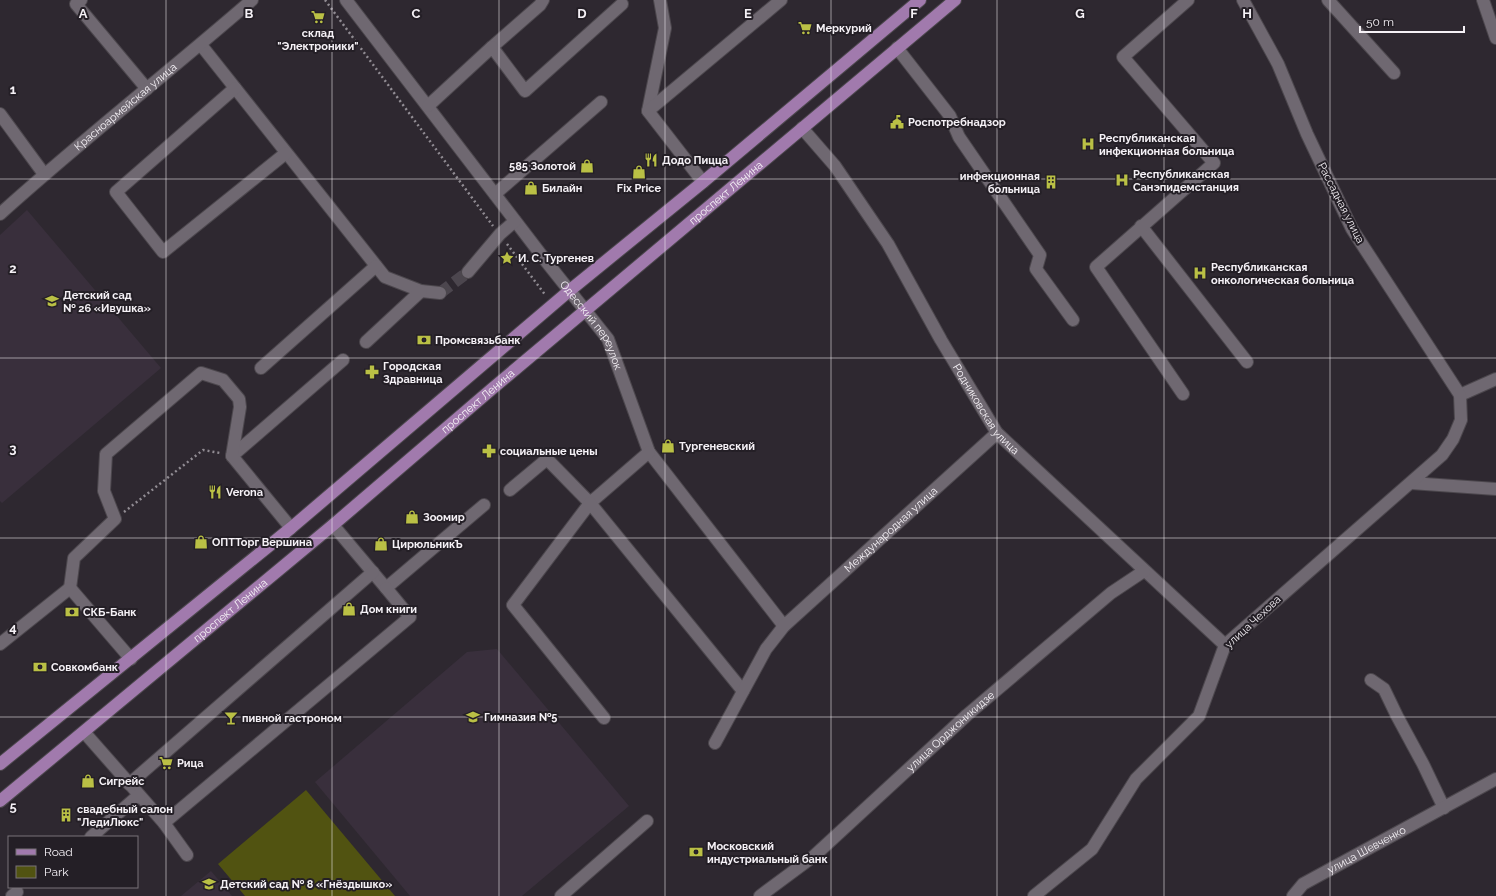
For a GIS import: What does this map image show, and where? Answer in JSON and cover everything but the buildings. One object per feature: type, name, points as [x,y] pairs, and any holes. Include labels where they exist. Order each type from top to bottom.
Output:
[{"type":"main road","name":"проспект Ленина","points":[[0,764],[292,528],[569,291],[703,182],[920,0]]},
{"type":"main road","name":"проспект Ленина","points":[[0,801],[334,525],[585,310],[955,0]]},
{"type":"street","points":[[81,0],[76,4],[147,89]]},
{"type":"street","name":"Одесский переулок","points":[[346,0],[569,291],[608,339],[649,452],[784,626]]},
{"type":"street","points":[[428,106],[540,5],[543,0]]},
{"type":"street","points":[[660,0],[665,28],[648,111],[703,182]]},
{"type":"street","points":[[648,111],[781,0]]},
{"type":"street","points":[[1183,394],[1096,267],[1214,163],[1123,57],[1188,0]]},
{"type":"street","name":"Рассадная улица","points":[[1243,0],[1278,64],[1307,134],[1352,229],[1460,395]]},
{"type":"street","points":[[1328,0],[1394,73]]},
{"type":"street","points":[[1483,0],[1496,38]]},
{"type":"street","name":"Красноармейская улица","points":[[0,214],[44,174],[200,45],[245,2]]},
{"type":"street","points":[[492,47],[525,91],[622,4]]},
{"type":"street","points":[[200,45],[385,277],[421,291],[440,293]]},
{"type":"street","points":[[897,48],[950,116],[959,137],[1040,255],[1036,269],[1073,320]]},
{"type":"street","points":[[235,88],[116,192],[163,252],[286,153]]},
{"type":"street","points":[[495,194],[601,102]]},
{"type":"street","points":[[0,114],[44,174]]},
{"type":"street","name":"Родниковская улица","points":[[802,128],[835,166],[888,244],[941,340],[997,433],[1225,645]]},
{"type":"street","points":[[468,272],[500,234],[515,221]]},
{"type":"street","points":[[1141,226],[1247,362]]},
{"type":"street","points":[[261,368],[376,266]]},
{"type":"street","points":[[366,342],[421,291]]},
{"type":"street","points":[[232,456],[343,360]]},
{"type":"street","points":[[0,644],[70,588],[74,558],[115,519],[104,491],[106,454],[201,373],[223,380],[239,399],[240,407],[232,456],[292,528]]},
{"type":"street","points":[[1460,395],[1496,379]]},
{"type":"street","name":"улица Чехова","points":[[1034,896],[1092,849],[1136,779],[1199,716],[1225,645],[1442,456],[1453,439],[1461,420],[1460,395]]},
{"type":"street","name":"Международная улица","points":[[715,742],[766,649],[784,626],[997,433]]},
{"type":"street","points":[[604,718],[513,605],[590,503],[649,452]]},
{"type":"street","points":[[510,490],[547,459],[590,503],[743,691]]},
{"type":"street","points":[[1411,483],[1496,489]]},
{"type":"street","points":[[386,588],[484,506]]},
{"type":"street","points":[[164,824],[410,616],[334,525]]},
{"type":"street","name":"улица Орджоникидзе","points":[[760,896],[814,856],[967,715],[1111,593],[1144,571]]},
{"type":"street","points":[[129,784],[373,572]]},
{"type":"street","points":[[70,588],[131,659]]},
{"type":"street","points":[[1371,680],[1384,689],[1444,808]]},
{"type":"street","points":[[84,732],[164,824],[187,855]]},
{"type":"street","name":"улица Шевченко","points":[[1293,896],[1303,884],[1496,779]]},
{"type":"street","points":[[91,836],[139,795]]},
{"type":"street","points":[[561,896],[647,820]]},
{"type":"path","points":[[325,0],[553,305]]},
{"type":"path","points":[[115,519],[203,450],[232,456]]},
{"type":"shaded area","name":"Детский сад № 26 «Ивушка»","points":[[27,210],[161,368],[2,503],[0,501],[0,235]]},
{"type":"shaded area","name":"Гимназия №5","points":[[497,649],[629,806],[522,896],[410,896],[315,782],[467,652]]},
{"type":"shaded area","name":"Детский сад № 8 «Гнёздышко»","points":[[211,871],[232,896],[181,896]]},
{"type":"green space","points":[[306,790],[395,896],[245,896],[218,864]]},
{"type":"tunnel","points":[[440,293],[468,272]]},
{"type":"place","name":"склад \"Электроники\"","points":[[318,17]]},
{"type":"place","name":"Меркурий","points":[[805,28]]},
{"type":"place","name":"Роспотребнадзор","points":[[897,122]]},
{"type":"place","name":"Республиканская инфекционная больница","points":[[1088,144]]},
{"type":"place","name":"Додо Пицца","points":[[651,160]]},
{"type":"place","name":"585 Золотой","points":[[587,166]]},
{"type":"place","name":"Fix Price","points":[[639,172]]},
{"type":"place","name":"Республиканская Санэпидемстанция","points":[[1122,180]]},
{"type":"place","name":"инфекционная больница","points":[[1051,182]]},
{"type":"place","name":"Билайн","points":[[531,188]]},
{"type":"place","name":"И. С. Тургенев","points":[[507,258]]},
{"type":"place","name":"Республиканская онкологическая больница","points":[[1200,273]]},
{"type":"place","name":"Детский сад № 26 «Ивушка»","points":[[52,301]]},
{"type":"place","name":"Промсвязьбанк","points":[[424,340]]},
{"type":"place","name":"Городская Здравница","points":[[372,372]]},
{"type":"place","name":"Тургеневский","points":[[668,446]]},
{"type":"place","name":"социальные цены","points":[[489,451]]},
{"type":"place","name":"Verona","points":[[215,492]]},
{"type":"place","name":"Зоомир","points":[[412,517]]},
{"type":"place","name":"ОПТТорг Вершина","points":[[201,542]]},
{"type":"place","name":"ЦирюльникЪ","points":[[381,544]]},
{"type":"place","name":"Дом книги","points":[[349,609]]},
{"type":"place","name":"СКБ-Банк","points":[[72,612]]},
{"type":"place","name":"Совкомбанк","points":[[40,667]]},
{"type":"place","name":"Гимназия №5","points":[[473,717]]},
{"type":"place","name":"пивной гастроном","points":[[231,718]]},
{"type":"place","name":"Рица","points":[[166,763]]},
{"type":"place","name":"Сигрейс","points":[[88,781]]},
{"type":"place","name":"свадебный салон \"ЛедиЛюкс\"","points":[[66,815]]},
{"type":"place","name":"Московский индустриальный банк","points":[[696,852]]},
{"type":"place","name":"Детский сад № 8 «Гнёздышко»","points":[[209,884]]}]
